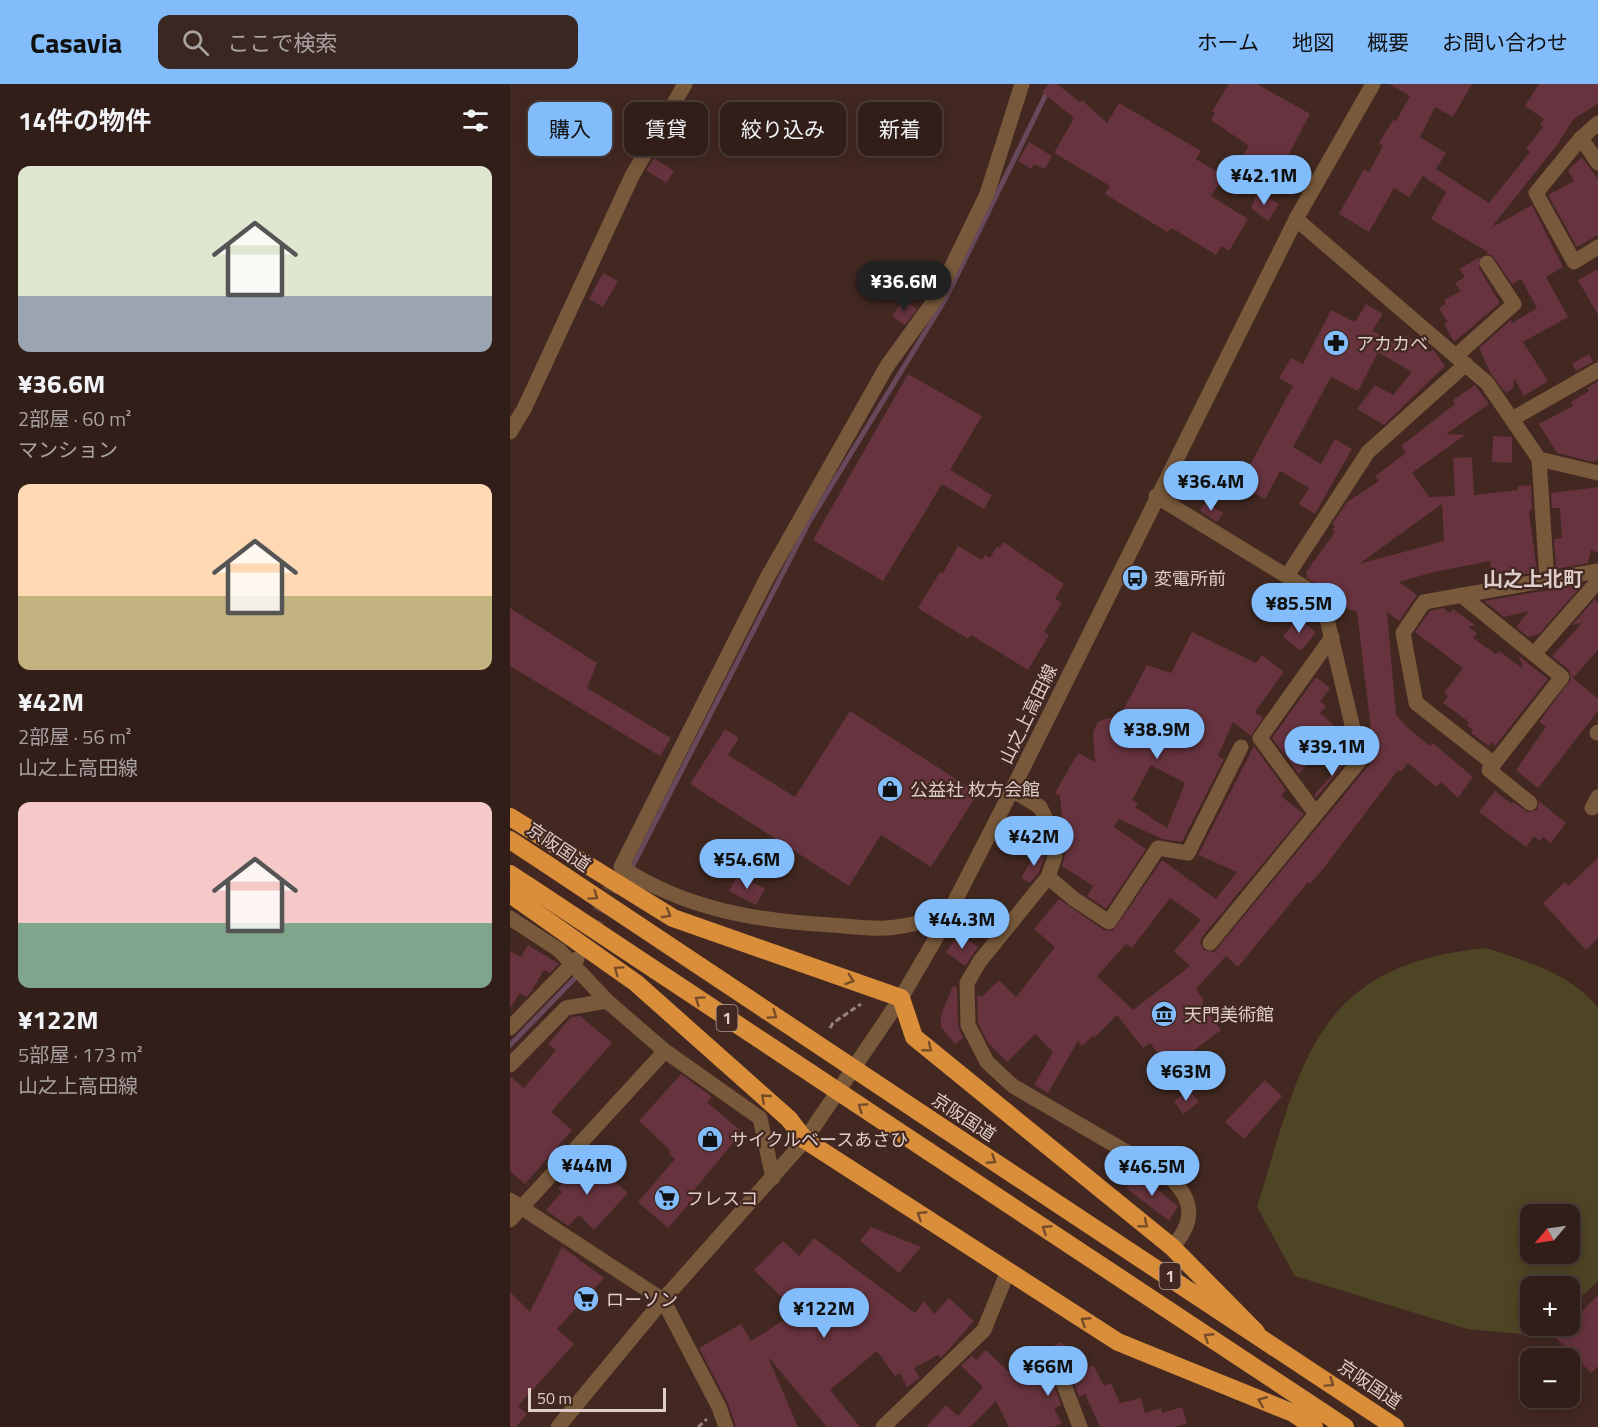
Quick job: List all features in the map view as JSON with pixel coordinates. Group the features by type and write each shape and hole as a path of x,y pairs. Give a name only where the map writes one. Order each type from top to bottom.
{"highway":[{"path":"510,817 673,918 901,998"},
{"name":"京阪国道","path":"510,840 943,1128 1256,1332 1395,1427"},
{"name":"1","path":"510,874 518,889 928,1151 1345,1427"},
{"path":"518,889 636,983 789,1119 805,1140 1118,1342 1293,1413 1314,1427"},
{"name":"1","path":"901,998 914,1037 1172,1247 1256,1332"}],"street":[{"path":"510,432 524,409 632,176 685,84"},
{"path":"945,917 887,928 788,923 739,916 676,897 649,885 621,867 767,578 887,366 937,297 987,194 1022,84"},
{"name":"山之上高田線","path":"558,1427 663,1300 805,1140 901,998 1012,790 1156,496 1296,219 1373,84"},
{"path":"1598,123 1581,138 1536,194 1574,262 1598,247"},
{"path":"1581,138 1598,163"},
{"path":"1296,219 1487,383 1539,459 1547,580"},
{"path":"1287,576 1368,452 1514,304 1487,263"},
{"path":"1512,419 1598,370"},
{"path":"1539,459 1598,473"},
{"path":"1156,496 1322,598 1354,733 1366,753 1210,943"},
{"path":"1494,764 1416,704 1403,633 1424,602 1598,571"},
{"path":"1534,654 1598,581"},
{"path":"1461,596 1562,677 1489,770 1530,803"},
{"path":"1316,814 1260,738 1332,637"},
{"path":"1048,877 1108,922 1158,848 1188,853 1241,747"},
{"path":"1012,790 1040,807 1051,829 1055,856 1048,877 980,961 967,983 968,1025 987,1062 1013,1086 1167,1176 1183,1190 1190,1212 1184,1234 1172,1247"},
{"path":"510,918 577,960 607,1001 665,1052 760,1118 773,1178"},
{"path":"510,1028 577,960"},
{"path":"510,1065 566,1008 607,1001"},
{"path":"510,1220 516,1203 665,1052"},
{"path":"516,1203 663,1300 719,1407 726,1427"},
{"path":"883,1427 984,1330 1008,1271"},
{"path":"1061,1377 1080,1427"}],"path":[{"path":"830,1028 833,1023 868,999"}],"shaded area":[{"path":"1486,948 1532,964 1562,978 1587,996 1598,1008 1598,1281 1580,1298 1580,1276 1520,1276 1520,1334 1467,1329 1295,1276 1257,1207 1287,1109 1303,1067 1323,1030 1349,1000 1383,976 1428,958"}],"building":[{"path":"1049,84 1057,84 1080,102 1083,101 1107,123 1119,103 1201,151 1196,159 1224,176 1211,196 1248,219 1229,251 1221,246 1216,255 1172,228 1167,232 1105,194 1110,186 1054,153 1074,118 1042,92"},
{"path":"1229,84 1257,84 1310,114 1274,182 1239,163 1249,146 1211,120 1215,113 1212,111"},
{"path":"1389,84 1472,84 1453,117 1435,107 1420,137 1446,153 1436,169 1489,203 1530,152 1526,149 1543,127 1540,124 1544,119 1525,106 1539,84 1598,84 1598,103 1573,120 1557,145 1491,228 1532,205 1563,267 1546,277 1568,317 1523,342 1548,381 1524,396 1514,378 1513,388 1506,393 1491,374 1479,348 1511,320 1512,323 1537,308 1521,279 1512,284 1492,255 1485,254 1488,252 1431,219 1446,192 1423,176 1409,197 1394,188 1369,232 1339,214 1364,169 1369,172 1383,146 1379,143 1393,120 1396,121 1410,96"},
{"path":"1029,142 1052,156 1045,169 1034,164 1031,169 1018,161"},
{"path":"1582,157 1598,179 1598,235 1577,247 1548,195 1574,181 1568,170"},
{"path":"654,158 674,171 666,183 646,170"},
{"path":"1258,191 1279,204 1268,221 1251,208"},
{"path":"1480,257 1479,268 1500,303 1454,342 1444,324 1447,322 1439,308 1446,304 1444,300 1461,291 1455,283 1465,277 1459,269"},
{"path":"1598,269 1598,315 1578,280"},
{"path":"603,273 618,281 603,307 589,299"},
{"path":"903,300 917,309 905,325 892,316"},
{"path":"1366,304 1383,314 1372,331 1399,345 1406,335 1430,352 1433,349 1445,366 1384,425 1357,409 1375,385 1393,395 1412,372 1378,352 1358,391 1331,377 1293,447 1321,464 1335,439 1352,449 1315,514 1299,504 1309,488 1280,471 1265,499 1239,485 1293,386 1279,378 1291,358 1303,364 1331,310 1355,322"},
{"path":"1589,354 1593,362 1576,371 1572,364"},
{"path":"908,374 982,416 950,470 992,495 984,509 942,484 883,581 813,540"},
{"path":"1598,381 1598,459 1593,462 1557,453 1539,424 1573,406 1571,402 1589,391 1587,388"},
{"path":"1475,385 1489,404 1446,434 1465,435 1412,473 1429,497 1455,496 1453,458 1472,457 1474,495 1518,490 1518,486 1531,485 1532,508 1529,512 1537,572 1493,580 1490,561 1434,572 1399,582 1417,595 1399,621 1387,612 1396,715 1430,746 1433,743 1473,777 1458,798 1441,782 1436,787 1408,763 1401,772 1398,770 1323,869 1310,884 1308,882 1238,967 1226,956 1196,989 1204,1000 1202,1003 1221,1030 1169,1069 1150,1043 1143,1048 1117,1015 1094,1038 1093,1036 1082,1046 1078,1041 1048,1093 1034,1085 1053,1052 1035,1034 1007,1062 988,1043 978,1023 977,995 982,997 999,980 1016,997 1055,947 1034,929 1059,899 1104,930 1113,931 1162,860 1216,899 1237,872 1198,855 1254,746 1286,790 1281,796 1304,814 1202,937 1200,942 1203,950 1214,952 1374,759 1375,749 1367,735 1371,730 1357,612 1340,606 1342,600 1307,578 1306,572 1335,532 1332,530 1335,526 1332,524 1347,502 1379,481 1375,476 1406,453 1401,446 1455,404 1453,400","holes":["1442,504 1444,541 1359,564","1170,898 1201,920 1174,951 1190,966 1133,1010 1097,976 1126,944 1132,948"]},
{"path":"1493,436 1512,437 1512,463 1492,462"},
{"path":"1598,487 1598,553 1591,550 1588,563 1556,569 1554,539 1562,538 1560,508 1552,508 1551,493"},
{"path":"1205,502 1223,513 1217,522 1200,511"},
{"path":"1004,542 1064,584 1055,599 1062,603 1044,632 1049,635 1028,670 971,635 968,639 918,608 940,572 943,573 958,546 982,560 985,555 990,558 997,546 1000,548"},
{"path":"1583,584 1539,634 1528,637 1516,627 1529,611 1504,617 1484,601"},
{"path":"1595,599 1598,604 1598,650 1573,678 1598,699 1598,711 1538,788 1516,770 1546,727 1539,722 1571,679 1569,670 1552,656 1582,623 1572,625"},
{"path":"510,608 597,663 587,688 671,738 660,756 510,666"},
{"path":"1443,608 1450,613 1453,609 1475,625 1468,627 1477,633 1473,638 1496,654 1499,651 1523,669 1519,656 1548,679 1495,746 1491,742 1489,746 1471,733 1473,730 1467,725 1469,722 1443,703 1448,696 1444,693 1463,668 1415,632 1430,611"},
{"path":"1297,618 1316,632 1301,651 1283,637"},
{"path":"1192,632 1256,663 1262,655 1284,672 1255,712 1263,718 1251,736 1233,722 1218,756 1224,759 1182,842 1162,839 1119,819 1114,827 1146,849 1106,909 1087,896 1093,886 1062,866 1065,855 1060,796 1055,793 1078,753 1095,762 1093,732 1098,722 1108,718 1119,718 1147,665 1171,673","holes":["1151,765 1185,783 1167,828 1135,807 1138,803 1132,800"]},
{"path":"1316,677 1330,688 1320,702 1326,706 1320,713 1337,728 1299,774 1272,738"},
{"path":"850,711 978,793 931,867 881,835 849,886 690,784 725,729 739,738 728,755 795,797"},
{"path":"1354,752 1316,798 1314,795"},
{"path":"1495,791 1512,804 1513,802 1528,812 1537,810 1539,801 1566,823 1551,843 1543,837 1540,841 1534,836 1526,847 1479,812"},
{"path":"1037,850 1045,855 1039,872 1030,883 1021,878"},
{"path":"1598,858 1598,938 1586,950 1543,903 1565,882 1568,886"},
{"path":"738,875 765,889 756,905 729,891"},
{"path":"959,934 978,947 965,966 946,952"},
{"path":"528,945 559,964 550,973 544,970 527,997 520,993 510,1008 510,951 521,957"},
{"path":"953,986 957,987 958,1026 963,1038 955,1044 941,1027 941,1015"},
{"path":"580,1016 612,1043 551,1112 572,1130 525,1184 510,1171 510,1076 524,1088 556,1050 548,1044 571,1017"},
{"path":"681,1074 712,1097 707,1102 742,1132 690,1195 694,1198 668,1228 638,1202 675,1159 669,1154 671,1151 639,1121"},
{"path":"1265,1080 1282,1096 1244,1139 1225,1122"},
{"path":"1189,1090 1199,1102 1183,1114 1174,1101"},
{"path":"586,1156 628,1193 594,1230 579,1215 568,1226 546,1210 562,1192 558,1188"},
{"path":"1137,1174 1178,1206 1169,1221 1126,1188"},
{"path":"871,1227 921,1247 899,1273 860,1241"},
{"path":"814,1238 915,1313 924,1301 934,1314 949,1298 974,1321 941,1358 938,1355 914,1368 920,1378 907,1387 900,1373 895,1376 877,1351 830,1390 860,1427 827,1427 768,1357 798,1427 736,1427 728,1403 699,1348 741,1324 751,1341 797,1312 754,1270 783,1241 799,1256"},
{"path":"562,1247 604,1278 557,1329 574,1344 518,1406 527,1414 516,1427 510,1427 510,1292 530,1312"},
{"path":"1598,1295 1598,1366 1591,1373 1580,1362 1580,1348 1566,1348 1556,1338 1558,1336 1580,1336 1580,1313"},
{"path":"1061,1342 1074,1358 1077,1356 1084,1370 1093,1365 1104,1386 1111,1383 1120,1403 1141,1398 1145,1413 1161,1408 1162,1413 1182,1407 1187,1423 1175,1427 1100,1427 1085,1394 1079,1397 1070,1373 1062,1367 1054,1370 1051,1376 1061,1405 1054,1409 1062,1423 1054,1427 1009,1427 996,1401 970,1427 926,1427 946,1405 958,1416 983,1387 961,1366 972,1355 976,1360 986,1350 1014,1377 1053,1356 1049,1348"}],"waterway":[{"path":"631,869 809,522 946,298 1051,84"},
{"path":"510,1045 576,977"}],"tunnel":[{"path":"581,954 618,872"}],"place":[{"name":"アカカベ","path":"1336,343"},
{"name":"変電所前","path":"1135,578"},
{"name":"公益社 枚方会館","path":"890,789"},
{"name":"天門美術館","path":"1164,1014"},
{"name":"サイクルベースあさひ","path":"710,1139"},
{"name":"フレスコ","path":"667,1198"},
{"name":"ローソン","path":"586,1299"}],"district":[{"name":"山之上北町","path":"1533,578"}]}
